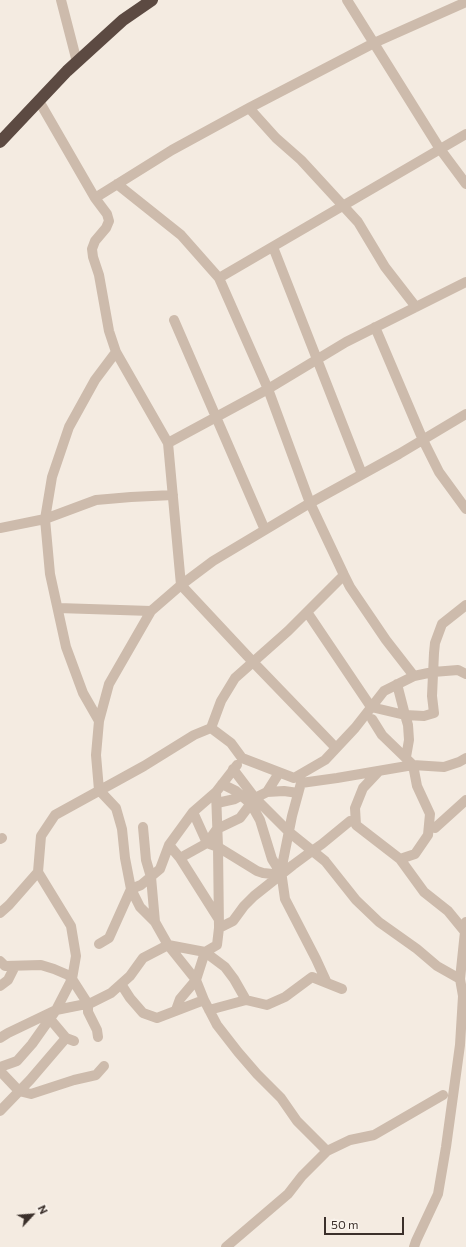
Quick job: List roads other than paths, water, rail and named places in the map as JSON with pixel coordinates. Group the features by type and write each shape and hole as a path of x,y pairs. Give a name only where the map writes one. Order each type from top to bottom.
{"highway":[{"path":"0,142 66,71 123,20 152,0"}],"street":[{"path":"61,0 77,62"},
{"path":"347,0 440,149 466,184"},
{"path":"95,198 172,150 249,108 374,43 466,2"},
{"path":"39,101 95,198 107,214 109,221 106,228 94,241 92,249 93,257 99,275 109,331 116,352 168,443 181,585 336,748"},
{"path":"249,108 276,138 301,160 358,222 384,268 416,307"},
{"path":"219,278 466,134"},
{"path":"117,184 181,235 219,278 268,389 310,503 344,575 350,587 386,640 414,676"},
{"path":"273,247 362,474"},
{"path":"168,443 268,389 346,342 466,282"},
{"path":"174,320 265,530"},
{"path":"375,327 423,440 439,472 466,509"},
{"path":"99,721 83,693 66,647 50,574 45,519 52,477 69,427 95,380 116,352"},
{"path":"328,1151 301,1126 281,1098 238,1052 217,1024 204,1000 196,980 168,945 155,922 140,907 131,890 125,858 122,829 116,808 99,790 96,755 99,721 109,684 151,611 181,585 213,561 310,503 423,440 466,414"},
{"path":"0,528 45,519 96,500 131,496 173,495"},
{"path":"0,1067 17,1061 32,1044 56,1010 72,979 76,956 71,926 38,872 41,836 54,815 144,766 194,735 211,728 221,701 234,678 288,631 344,575"},
{"path":"307,612 371,707 405,715 424,716 434,713 432,696 435,643 442,624 466,605"},
{"path":"58,608 151,611"},
{"path":"211,728 231,743 242,758 294,778 325,760 355,728 384,691 414,676 433,672 458,670 466,674"},
{"path":"397,684 408,725 410,761 417,786 430,814 428,835 415,854 400,859"},
{"path":"372,718 382,735 410,761"},
{"path":"99,944 110,938 131,890 151,877 160,869 169,845 193,812 219,788 242,758"},
{"path":"327,983 286,899 281,871 292,816 301,783 379,771 410,761 444,767 466,758"},
{"path":"233,769 253,801 272,859 282,875"},
{"path":"379,771 363,788 356,808 356,825 400,859 424,892 448,911 466,929 460,979 463,996 460,1045 454,1096 438,1194 414,1247"},
{"path":"180,858 207,843 217,829 240,818 253,801 267,792 279,772"},
{"path":"219,788 236,791 242,796 253,801 325,861 356,900 379,922 417,949 437,966 460,979"},
{"path":"176,1010 180,999 196,980 205,952 217,945 217,803 219,788"},
{"path":"267,792 298,792"},
{"path":"217,803 242,796"},
{"path":"435,828 466,800"},
{"path":"193,812 207,843 218,847 258,871 282,875"},
{"path":"218,923 233,921 244,906 254,896 322,844 350,820"},
{"path":"143,827 146,860 151,877 155,922"},
{"path":"169,845 180,858 218,923"},
{"path":"0,913 38,872"},
{"path":"0,1038 56,1010 88,1004 112,993 130,976 142,958 168,945 205,952 225,968 234,979 246,1000"},
{"path":"0,961 5,966 41,965 68,975 88,1004 88,1012 97,1030 98,1037"},
{"path":"0,986 8,980 15,966"},
{"path":"209,1010 246,1000 267,1005 285,996 312,977 342,989"},
{"path":"121,984 130,998 143,1013 157,1018 204,1000"},
{"path":"0,1111 70,1039 50,1019"},
{"path":"0,1071 19,1092 31,1094 74,1080 96,1075 104,1066"},
{"path":"226,1247 288,1194 302,1176 328,1151 350,1140 374,1135 443,1095"}]}
